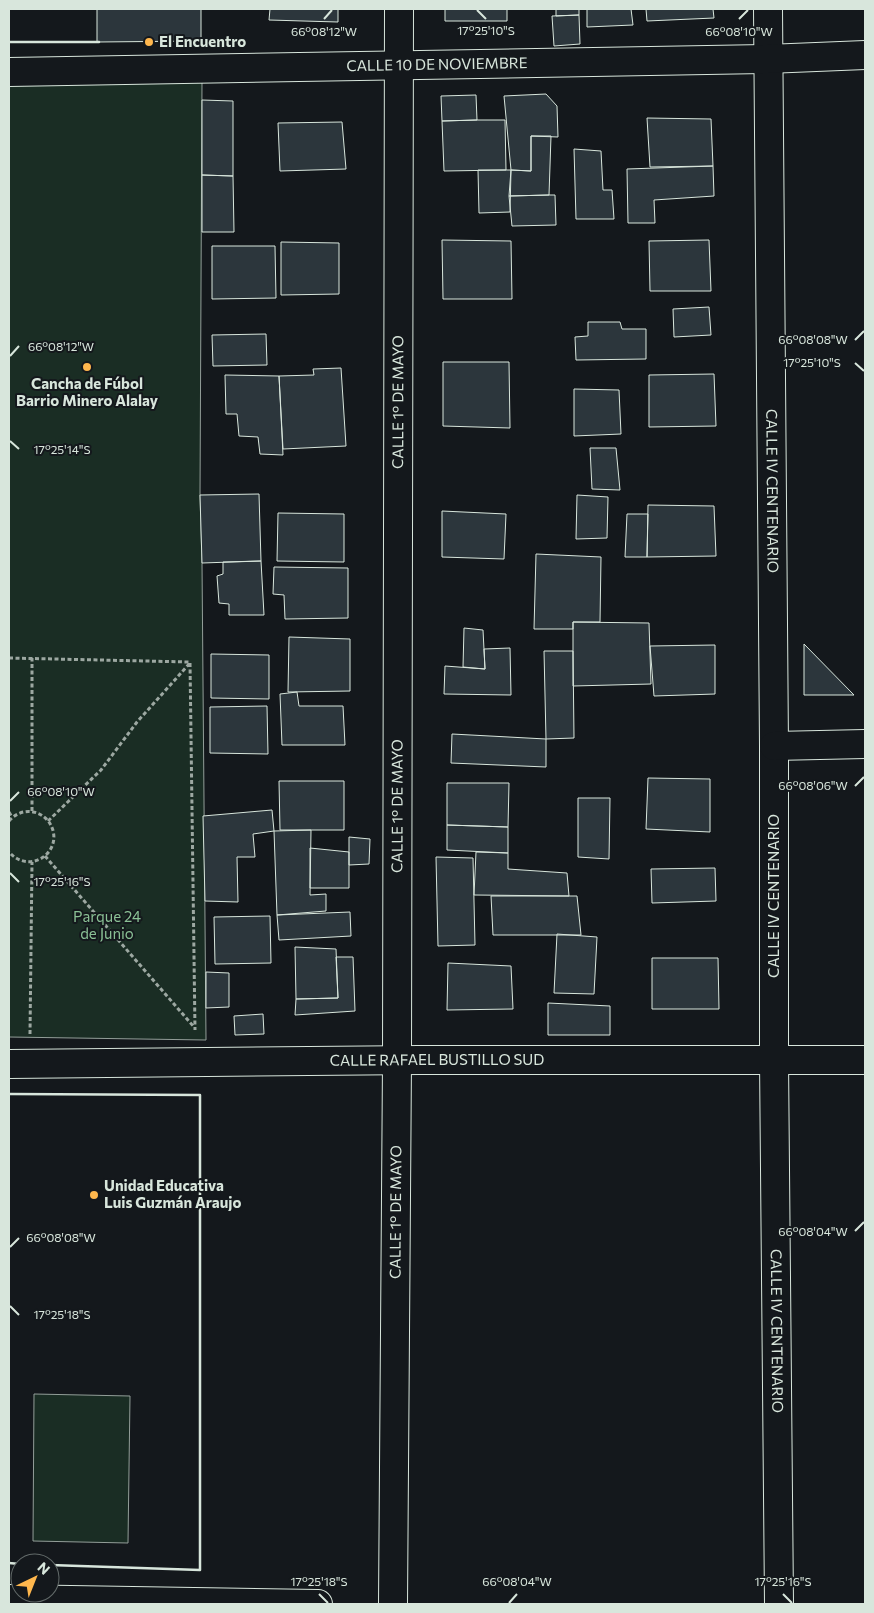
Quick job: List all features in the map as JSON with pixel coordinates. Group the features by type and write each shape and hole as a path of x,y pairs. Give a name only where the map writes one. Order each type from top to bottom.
{"street":[{"name":"CALLE 1° DE MAYO","path":"393,1604 397,1061 399,9"},
{"name":"CALLE IV CENTENARIO","path":"768,9 779,1604"},
{"name":"CALLE 10 DE NOVIEMBRE","path":"9,72 767,59 865,55"},
{"path":"774,746 865,744"},
{"name":"CALLE RAFAEL BUSTILLO SUD","path":"19,1064 865,1060"},
{"path":"9,1599 318,1604"}],"path":[{"path":"9,658 190,662"},
{"path":"32,658 32,811"},
{"path":"48,821 101,770 137,722 190,662"},
{"path":"190,662 195,1062"},
{"path":"9,821 12,817 24,811 32,811 44,816 54,835 50,850 45,856 32,862 17,860 10,855"},
{"path":"9,812 12,817"},
{"path":"45,856 195,1028"},
{"path":"19,1064 32,862"}],"green space":[{"name":"Parque 24 de Junio","path":"202,81 200,495 206,1040 9,1037 9,84"},
{"path":"34,1394 130,1396 128,1543 33,1541"}],"building":[{"path":"97,9 201,9 201,41 97,42"},
{"path":"270,9 338,9 338,22 269,20"},
{"path":"445,9 507,9 507,21 445,21"},
{"path":"556,9 579,9 579,15 556,16"},
{"path":"587,9 631,9 633,25 587,27"},
{"path":"646,9 713,9 714,18 647,21"},
{"path":"579,15 580,44 554,46 552,16"},
{"path":"546,94 557,106 558,137 531,136 531,171 511,170 504,96"},
{"path":"476,95 477,120 442,121 441,96"},
{"path":"202,100 233,101 233,176 202,175"},
{"path":"647,118 711,119 713,166 650,167"},
{"path":"505,120 506,170 444,171 442,121"},
{"path":"342,122 346,169 280,171 278,123"},
{"path":"531,136 551,136 549,195 509,196 511,170 531,171"},
{"path":"574,149 601,151 603,190 612,190 614,219 576,219"},
{"path":"713,166 714,196 654,200 655,223 628,223 627,169"},
{"path":"478,170 511,170 510,212 479,213"},
{"path":"202,175 233,176 234,232 202,232"},
{"path":"555,195 556,225 512,226 509,196"},
{"path":"442,240 511,241 512,299 443,299"},
{"path":"709,240 711,291 650,291 649,241"},
{"path":"281,242 339,243 339,294 281,295"},
{"path":"212,246 275,246 276,298 212,299"},
{"path":"709,307 711,335 674,337 673,309"},
{"path":"588,322 620,322 622,329 646,329 646,359 576,360 575,337 588,336"},
{"path":"266,334 267,365 213,366 212,335"},
{"path":"443,362 509,362 510,428 443,426"},
{"path":"341,368 346,446 283,449 279,376 314,375 313,369"},
{"path":"714,374 716,426 649,427 649,375"},
{"path":"225,375 279,376 283,455 260,454 258,437 239,436 237,414 226,414"},
{"path":"574,389 619,390 621,434 574,436"},
{"path":"590,448 616,448 620,490 592,489"},
{"path":"259,494 261,561 202,563 200,495"},
{"path":"577,495 608,497 607,538 576,539"},
{"path":"648,505 714,506 716,556 647,557"},
{"path":"442,511 506,514 504,559 442,557"},
{"path":"278,513 344,514 344,562 277,561"},
{"path":"627,514 648,514 647,557 625,557"},
{"path":"536,554 601,557 600,622 573,622 573,629 534,629"},
{"path":"261,561 264,615 229,615 229,604 219,603 217,576 223,574 223,562"},
{"path":"274,567 348,568 348,618 285,619 284,595 273,594"},
{"path":"573,622 649,623 651,684 573,686"},
{"path":"464,628 483,630 485,669 463,667"},
{"path":"289,637 350,639 350,691 288,692"},
{"path":"804,644 854,695 804,695"},
{"path":"715,645 715,694 654,696 650,646"},
{"path":"510,648 511,695 444,694 445,666 485,669 484,649"},
{"path":"544,651 573,651 574,738 546,739"},
{"path":"211,654 269,655 269,699 211,698"},
{"path":"297,692 299,706 343,706 345,745 282,745 280,694"},
{"path":"267,706 268,754 210,753 210,707"},
{"path":"452,734 546,739 546,767 451,763"},
{"path":"648,778 710,779 710,832 646,829"},
{"path":"279,781 344,781 344,830 280,830"},
{"path":"447,783 509,783 508,827 447,825"},
{"path":"578,798 610,798 609,859 578,857"},
{"path":"272,810 274,831 253,834 255,857 237,857 238,902 205,901 203,816"},
{"path":"447,825 508,827 508,853 447,850"},
{"path":"311,830 310,895 326,894 326,911 277,915 274,831"},
{"path":"349,837 370,839 369,864 349,865"},
{"path":"310,848 349,852 349,888 310,888"},
{"path":"476,852 508,853 508,869 567,873 569,896 474,895"},
{"path":"436,857 473,858 475,945 438,946"},
{"path":"715,868 716,901 652,903 651,869"},
{"path":"491,896 577,896 581,935 493,935"},
{"path":"350,912 351,936 279,940 277,915"},
{"path":"270,916 271,963 215,964 214,917"},
{"path":"557,934 597,937 594,994 554,993"},
{"path":"295,947 336,949 338,998 296,999"},
{"path":"336,957 353,957 355,1011 295,1015 296,999 338,998"},
{"path":"652,958 718,958 719,1009 652,1009"},
{"path":"448,963 511,966 513,1009 447,1010"},
{"path":"206,972 229,973 229,1007 206,1008"},
{"path":"548,1003 610,1006 610,1035 548,1035"},
{"path":"263,1014 264,1034 235,1035 234,1016"}],"wall":[{"path":"9,42 99,42"},
{"path":"9,1094 200,1095 200,1570 60,1565"}],"place":[{"name":"El Encuentro","path":"149,42"},
{"name":"Cancha de Fúbol Barrio Minero Alalay","path":"87,367"},
{"name":"Unidad Educativa Luis Guzmán Araujo","path":"94,1195"}]}
